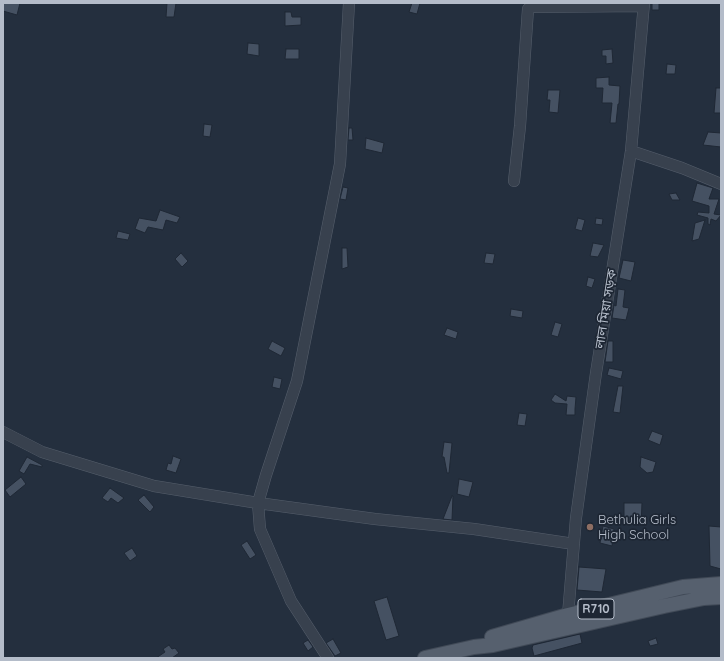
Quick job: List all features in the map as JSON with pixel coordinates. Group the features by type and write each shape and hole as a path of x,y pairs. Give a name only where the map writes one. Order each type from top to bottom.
{"main road":[{"name":"R710","path":"474,646 494,636 568,615 683,587 721,584"},
{"name":"R710","path":"425,658 474,646 493,645 664,606 704,598 721,597"}],"street":[{"path":"328,658 291,601 260,530 258,503 297,381 340,164 349,3"},
{"path":"514,181 520,126 528,9 531,7 644,4"},
{"name":"লাল মিয়া সড়ক","path":"568,615 577,510 596,373 631,151 644,4"},
{"path":"631,151 682,168 721,184"},
{"path":"3,432 42,452 154,486 374,520 474,529 574,544"}],"building":[{"path":"3,3 20,3 17,15 3,11"},
{"path":"167,3 176,3 174,17 166,17"},
{"path":"412,3 420,3 417,14 409,12"},
{"path":"652,3 659,3 659,10 652,10"},
{"path":"285,12 291,12 292,17 301,17 301,25 285,26"},
{"path":"248,43 259,44 259,56 247,54"},
{"path":"286,49 299,49 299,59 285,59"},
{"path":"612,49 613,63 606,64 606,56 602,56 602,50"},
{"path":"667,64 676,65 675,74 666,74"},
{"path":"609,77 609,85 620,86 616,123 610,123 612,103 602,103 603,88 596,88 596,78"},
{"path":"716,88 721,88 721,113 714,113"},
{"path":"548,90 560,90 558,113 549,112 550,100 547,100"},
{"path":"204,124 212,125 210,137 203,136"},
{"path":"349,128 352,128 353,140 348,140"},
{"path":"708,132 721,133 721,147 703,145"},
{"path":"366,138 384,143 382,153 365,149"},
{"path":"697,183 713,188 709,199 719,199 714,214 721,215 716,221 711,219 710,225 708,224 708,218 697,215 698,212 709,213 709,206 692,201"},
{"path":"343,187 348,188 346,200 340,199"},
{"path":"676,193 680,200 672,200 669,194"},
{"path":"160,210 180,217 177,223 166,220 163,230 148,227 145,233 135,229 139,218 156,221"},
{"path":"578,218 585,220 582,231 575,229"},
{"path":"596,218 603,219 602,225 595,224"},
{"path":"705,220 699,239 692,241 695,223"},
{"path":"118,231 130,234 128,240 116,238"},
{"path":"593,243 604,245 598,257 590,256"},
{"path":"342,248 347,248 348,267 342,269"},
{"path":"181,253 188,261 182,267 175,259"},
{"path":"486,253 495,254 493,264 484,263"},
{"path":"623,260 635,262 631,281 619,278"},
{"path":"588,277 595,279 592,288 586,286"},
{"path":"618,289 625,290 623,307 629,308 626,320 612,318 614,305 616,306"},
{"path":"511,309 523,311 522,318 510,316"},
{"path":"555,322 562,324 558,337 551,335"},
{"path":"447,328 458,332 456,339 444,335"},
{"path":"272,341 285,348 281,356 268,349"},
{"path":"608,341 613,341 613,362 605,362"},
{"path":"609,368 623,371 621,379 607,375"},
{"path":"274,377 282,379 280,389 272,387"},
{"path":"618,386 623,386 620,413 613,412"},
{"path":"555,394 566,401 567,396 576,397 575,415 566,415 567,404 555,403 551,400"},
{"path":"519,413 527,414 525,426 517,425"},
{"path":"652,431 663,435 660,445 648,440"},
{"path":"444,442 452,443 449,473 447,473 444,457 442,457"},
{"path":"173,456 181,459 176,473 166,470 168,463 171,464"},
{"path":"27,457 42,465 42,467 30,464 24,474 19,471"},
{"path":"641,457 656,462 653,472 647,473 640,467"},
{"path":"21,477 26,484 10,497 5,490"},
{"path":"459,479 473,482 469,497 457,494"},
{"path":"110,488 124,498 118,503 111,498 108,502 102,498"},
{"path":"144,495 154,507 150,512 138,500"},
{"path":"452,496 452,520 443,519"},
{"path":"624,503 642,503 641,525 624,524"},
{"path":"603,526 614,529 612,546 600,543"},
{"path":"709,526 721,527 721,569 710,566"},
{"path":"247,541 256,555 250,559 241,545"},
{"path":"132,548 137,556 130,561 124,553"},
{"path":"579,567 606,569 602,592 577,590"},
{"path":"387,597 399,636 386,640 374,601"},
{"path":"580,634 582,643 534,656 532,648 533,645"},
{"path":"656,638 658,644 650,646 648,641"},
{"path":"333,639 341,653 335,656 326,643"},
{"path":"308,640 313,647 308,651 303,643"},
{"path":"169,645 172,649 175,648 179,653 172,658 156,658 165,652 163,649"}],"place":[{"name":"Bethulia Girls High School","path":"590,527"}]}
